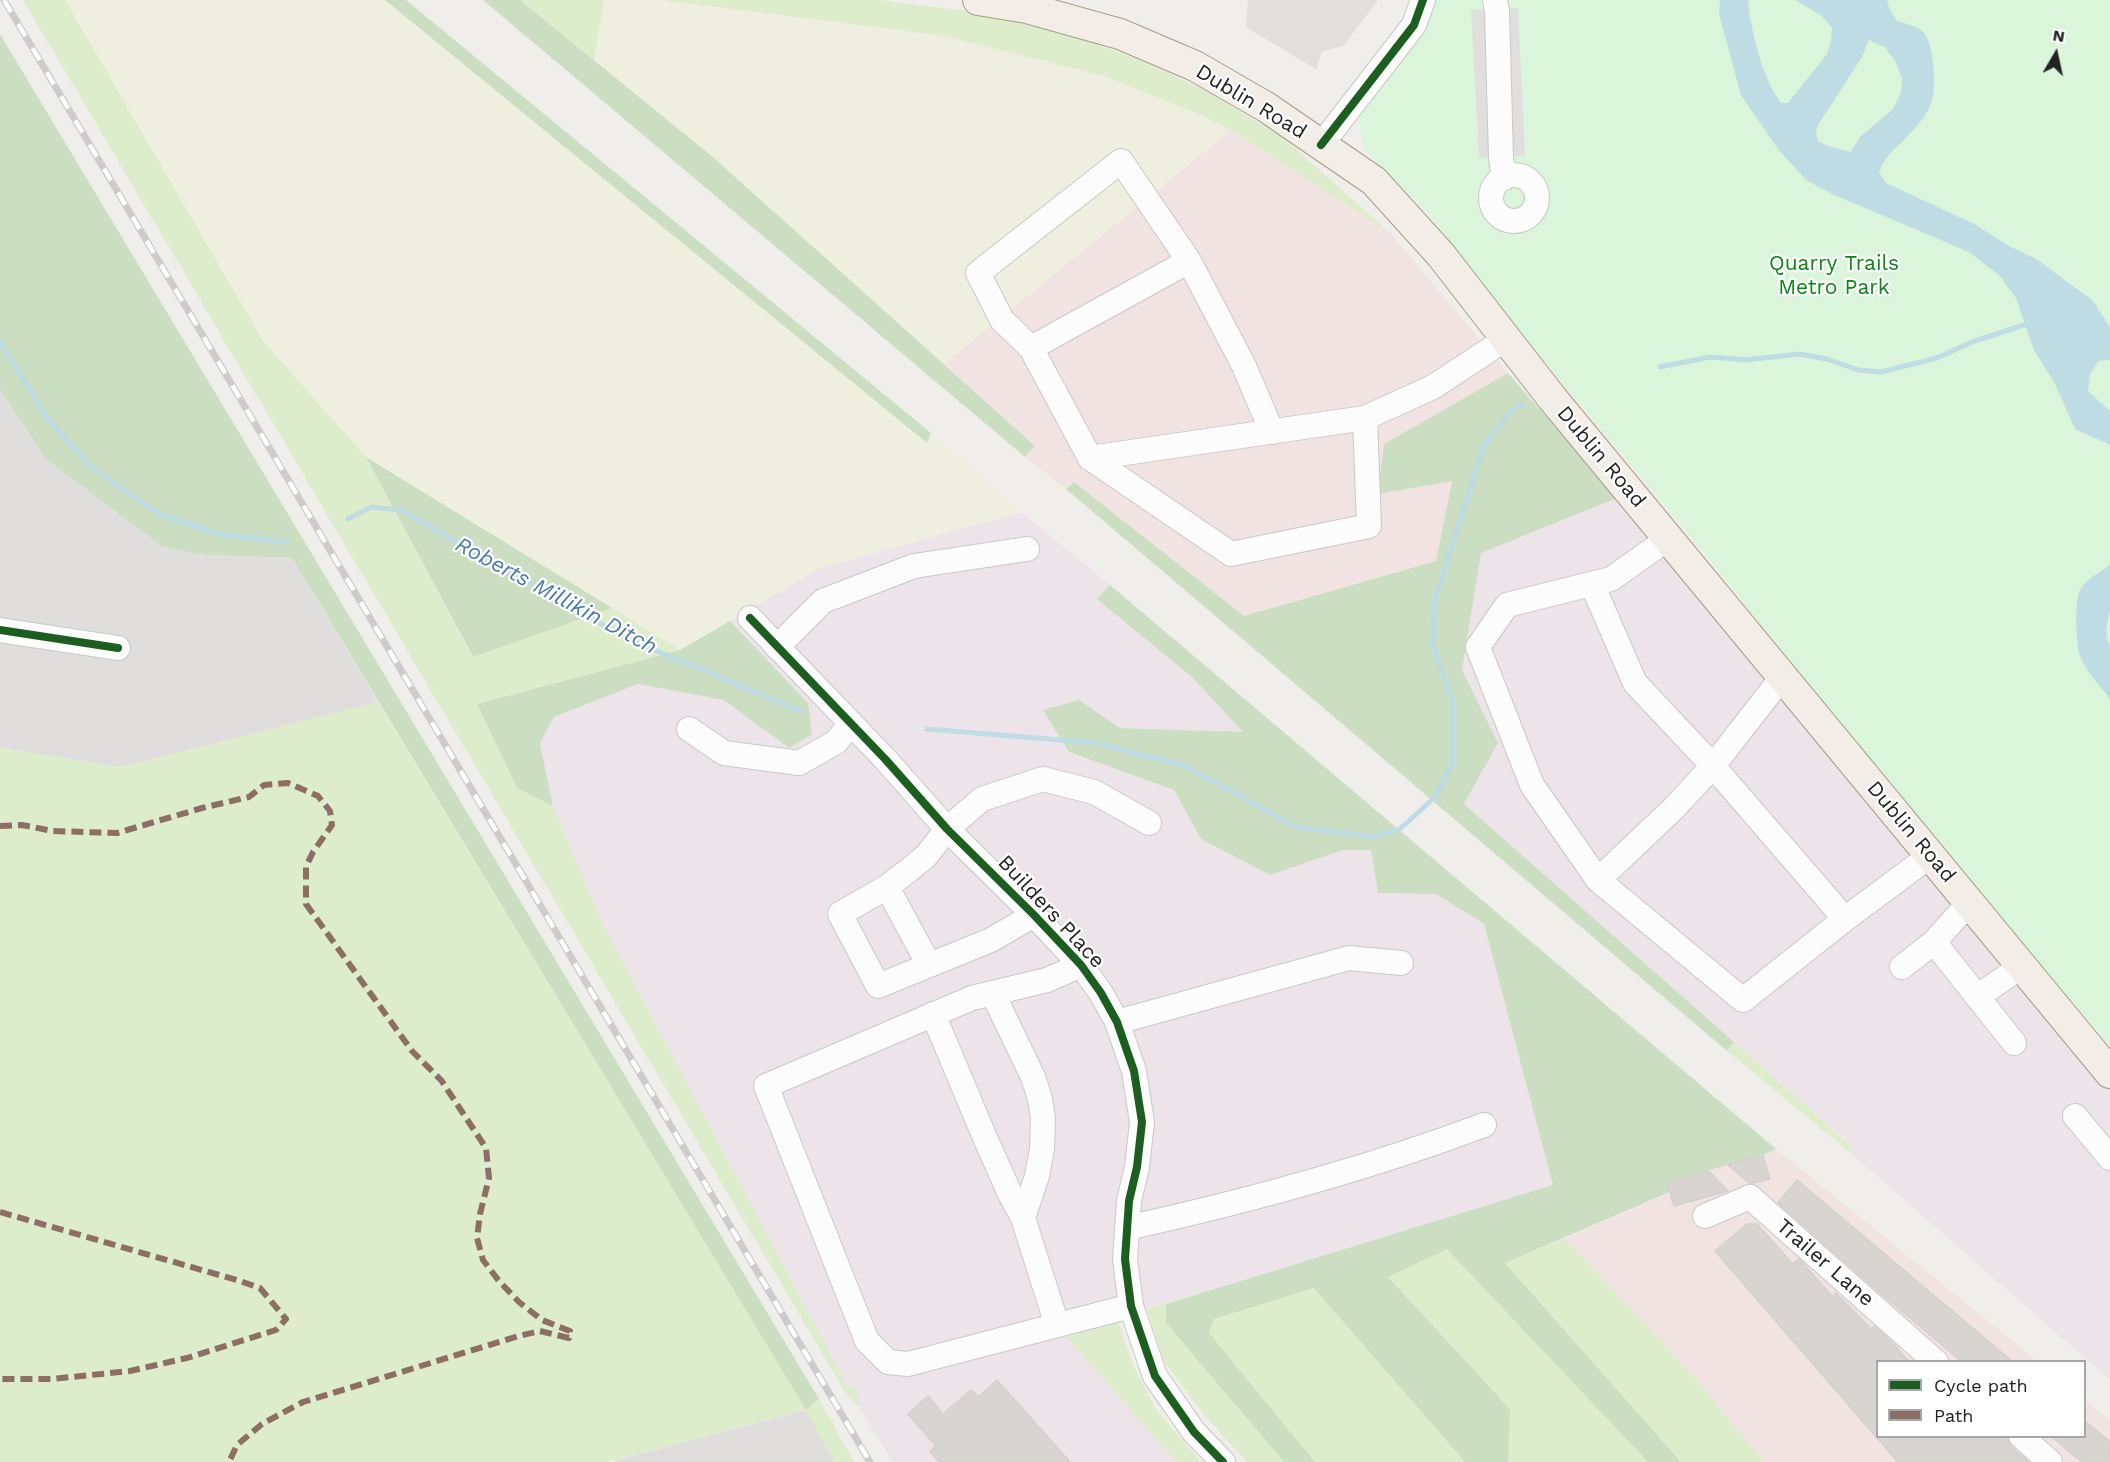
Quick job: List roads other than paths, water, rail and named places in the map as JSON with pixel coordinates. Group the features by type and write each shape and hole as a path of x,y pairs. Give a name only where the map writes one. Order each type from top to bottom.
{"main road":[{"name":"Dublin Road","path":"978,0 1027,8 1131,39 1195,66 1266,106 1374,181 1441,255 1552,398 2110,1072"}],"street":[{"path":"1321,145 1414,25 1423,0"},
{"path":"1495,0 1501,158 1504,178"},
{"path":"1272,432 1244,366 1189,261 1121,162 978,273 1002,320 1031,348 1090,458 1232,554 1369,526 1365,418"},
{"path":"1031,348 1189,261"},
{"path":"1090,458 1365,418 1433,387 1506,339"},
{"path":"1669,538 1611,579 1508,604 1478,647 1532,785 1598,880 1743,1000 1845,919 1931,855"},
{"path":"777,647 823,601 914,566 1027,549"},
{"path":"1593,584 1635,683 1713,766 1845,919"},
{"name":"Builders Place","path":"750,618 947,829 1081,965 1101,993 1117,1022 1134,1071 1142,1122 1139,1156 1130,1201 1125,1258 1131,1306 1155,1376 1194,1432 1223,1462"},
{"path":"0,630 118,648"},
{"path":"1598,880 1673,809 1713,766 1783,676"},
{"path":"689,729 724,753 799,763 837,742 851,724"},
{"path":"1034,915 992,940 878,986 840,914 887,887 926,856 947,829 982,799 1043,779 1094,792 1149,823"},
{"path":"887,887 929,965"},
{"path":"1902,967 1934,942 1969,903"},
{"path":"1934,942 2014,1042"},
{"path":"1117,1022 1349,958 1401,963"},
{"path":"1081,965 1047,980 972,998 766,1086 862,1330 867,1341 888,1362 908,1364 1131,1306"},
{"path":"1977,996 2022,966"},
{"path":"993,993 1033,1077 1043,1118 1042,1149 1037,1176 1023,1218"},
{"path":"933,1014 986,1140 1023,1218 1057,1325"},
{"path":"2074,1116 2106,1146"},
{"path":"1127,1228 1222,1207 1320,1181 1484,1125"},
{"name":"Trailer Lane","path":"1705,1216 1750,1197 1934,1360"},
{"path":"2022,1438 2050,1462"}],"water":[{"path":"1720,0 1748,0 1758,54 1774,93 1781,103 1788,103 1827,54 1831,41 1832,28 1822,16 1795,0 1887,0 1897,21 1918,28 1926,35 1934,71 1933,95 1930,105 1919,123 1888,156 1879,172 1886,183 1974,224 2009,246 2036,259 2092,300 2110,327 2110,360 2099,361 2090,374 2088,391 2110,411 2110,445 2075,429 2055,384 2034,350 2016,298 2000,276 1969,252 1832,194 1806,180 1778,149 1741,95 1719,14","holes":["1869,39 1885,47 1895,61 1902,78 1901,93 1893,109 1860,137 1851,152 1818,141 1816,133 1818,125 1862,57"]},
{"path":"2110,565 2110,606 2106,630 2110,645 2110,699 2081,659 2076,620 2077,601 2081,588"}],"waterway":[{"name":"Roberts Millikin Ditch","path":"1660,367 1710,357 1746,360 1799,354 1827,359 1858,370 1881,372 1937,358 1972,342 2030,323"},
{"name":"Roberts Millikin Ditch","path":"0,341 46,416 92,468 161,515 219,534 288,542"},
{"name":"Roberts Millikin Ditch","path":"927,729 1097,743 1185,766 1296,827 1374,837 1400,829 1435,797 1453,762 1453,702 1433,646 1434,603 1484,445 1512,410 1523,404"},
{"name":"Roberts Millikin Ditch","path":"348,519 371,507 400,510 628,639 800,711"}],"railway":[{"path":"4,0 870,1462"}],"park label":[{"name":"Quarry Trails Metro Park","path":"1834,276"}]}
